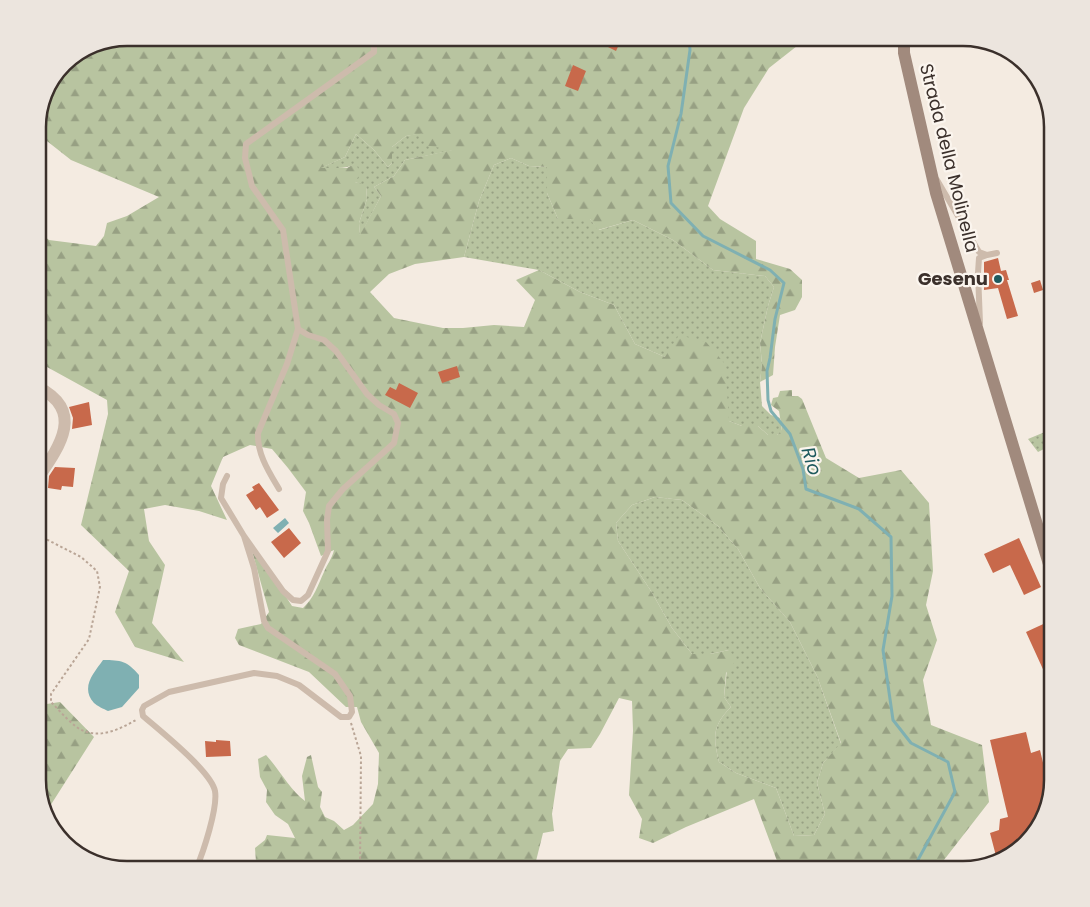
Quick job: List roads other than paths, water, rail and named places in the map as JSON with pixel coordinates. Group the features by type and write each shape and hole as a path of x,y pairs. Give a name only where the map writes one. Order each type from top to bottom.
{"main road":[{"name":"Strada della Molinella","path":"904,46 904,54 936,194 1044,548"}],"street":[{"path":"46,392 62,407 66,426 56,452 46,466"}],"lane":[{"path":"279,489 266,468 258,442 258,433 287,364 298,329 283,230 252,186 245,158 246,144 374,52 374,46"},
{"path":"931,170 979,252 987,255"},
{"path":"980,339 979,258 997,253"},
{"path":"227,476 223,484 221,498 244,536 283,590 293,600 301,601 308,595 328,552 327,520 329,506 343,489 394,443 398,423 394,414 367,394 336,351 324,340 308,335 298,329"},
{"path":"199,861 215,806 215,790 208,776 171,740 142,716 144,706 169,692 254,673 278,676 299,685 341,717 349,717 352,712 350,696 335,674 268,628 264,621 254,568 244,536"},
{"path":"196,765 200,758"}],"water":[{"path":"285,518 289,523 278,533 273,528"},
{"path":"103,660 123,662 139,675 139,688 122,707 108,711 94,703 88,691 90,680"}],"waterway":[{"name":"Rio","path":"690,46 681,114 668,166 671,203 703,236 770,270 784,283 775,319 767,371 768,400 771,411 790,434 803,469 806,489 859,509 891,537 892,596 883,650 893,720 911,743 948,762 955,792 917,861"}],"place":[{"name":"Gesenu","path":"998,279"}]}
